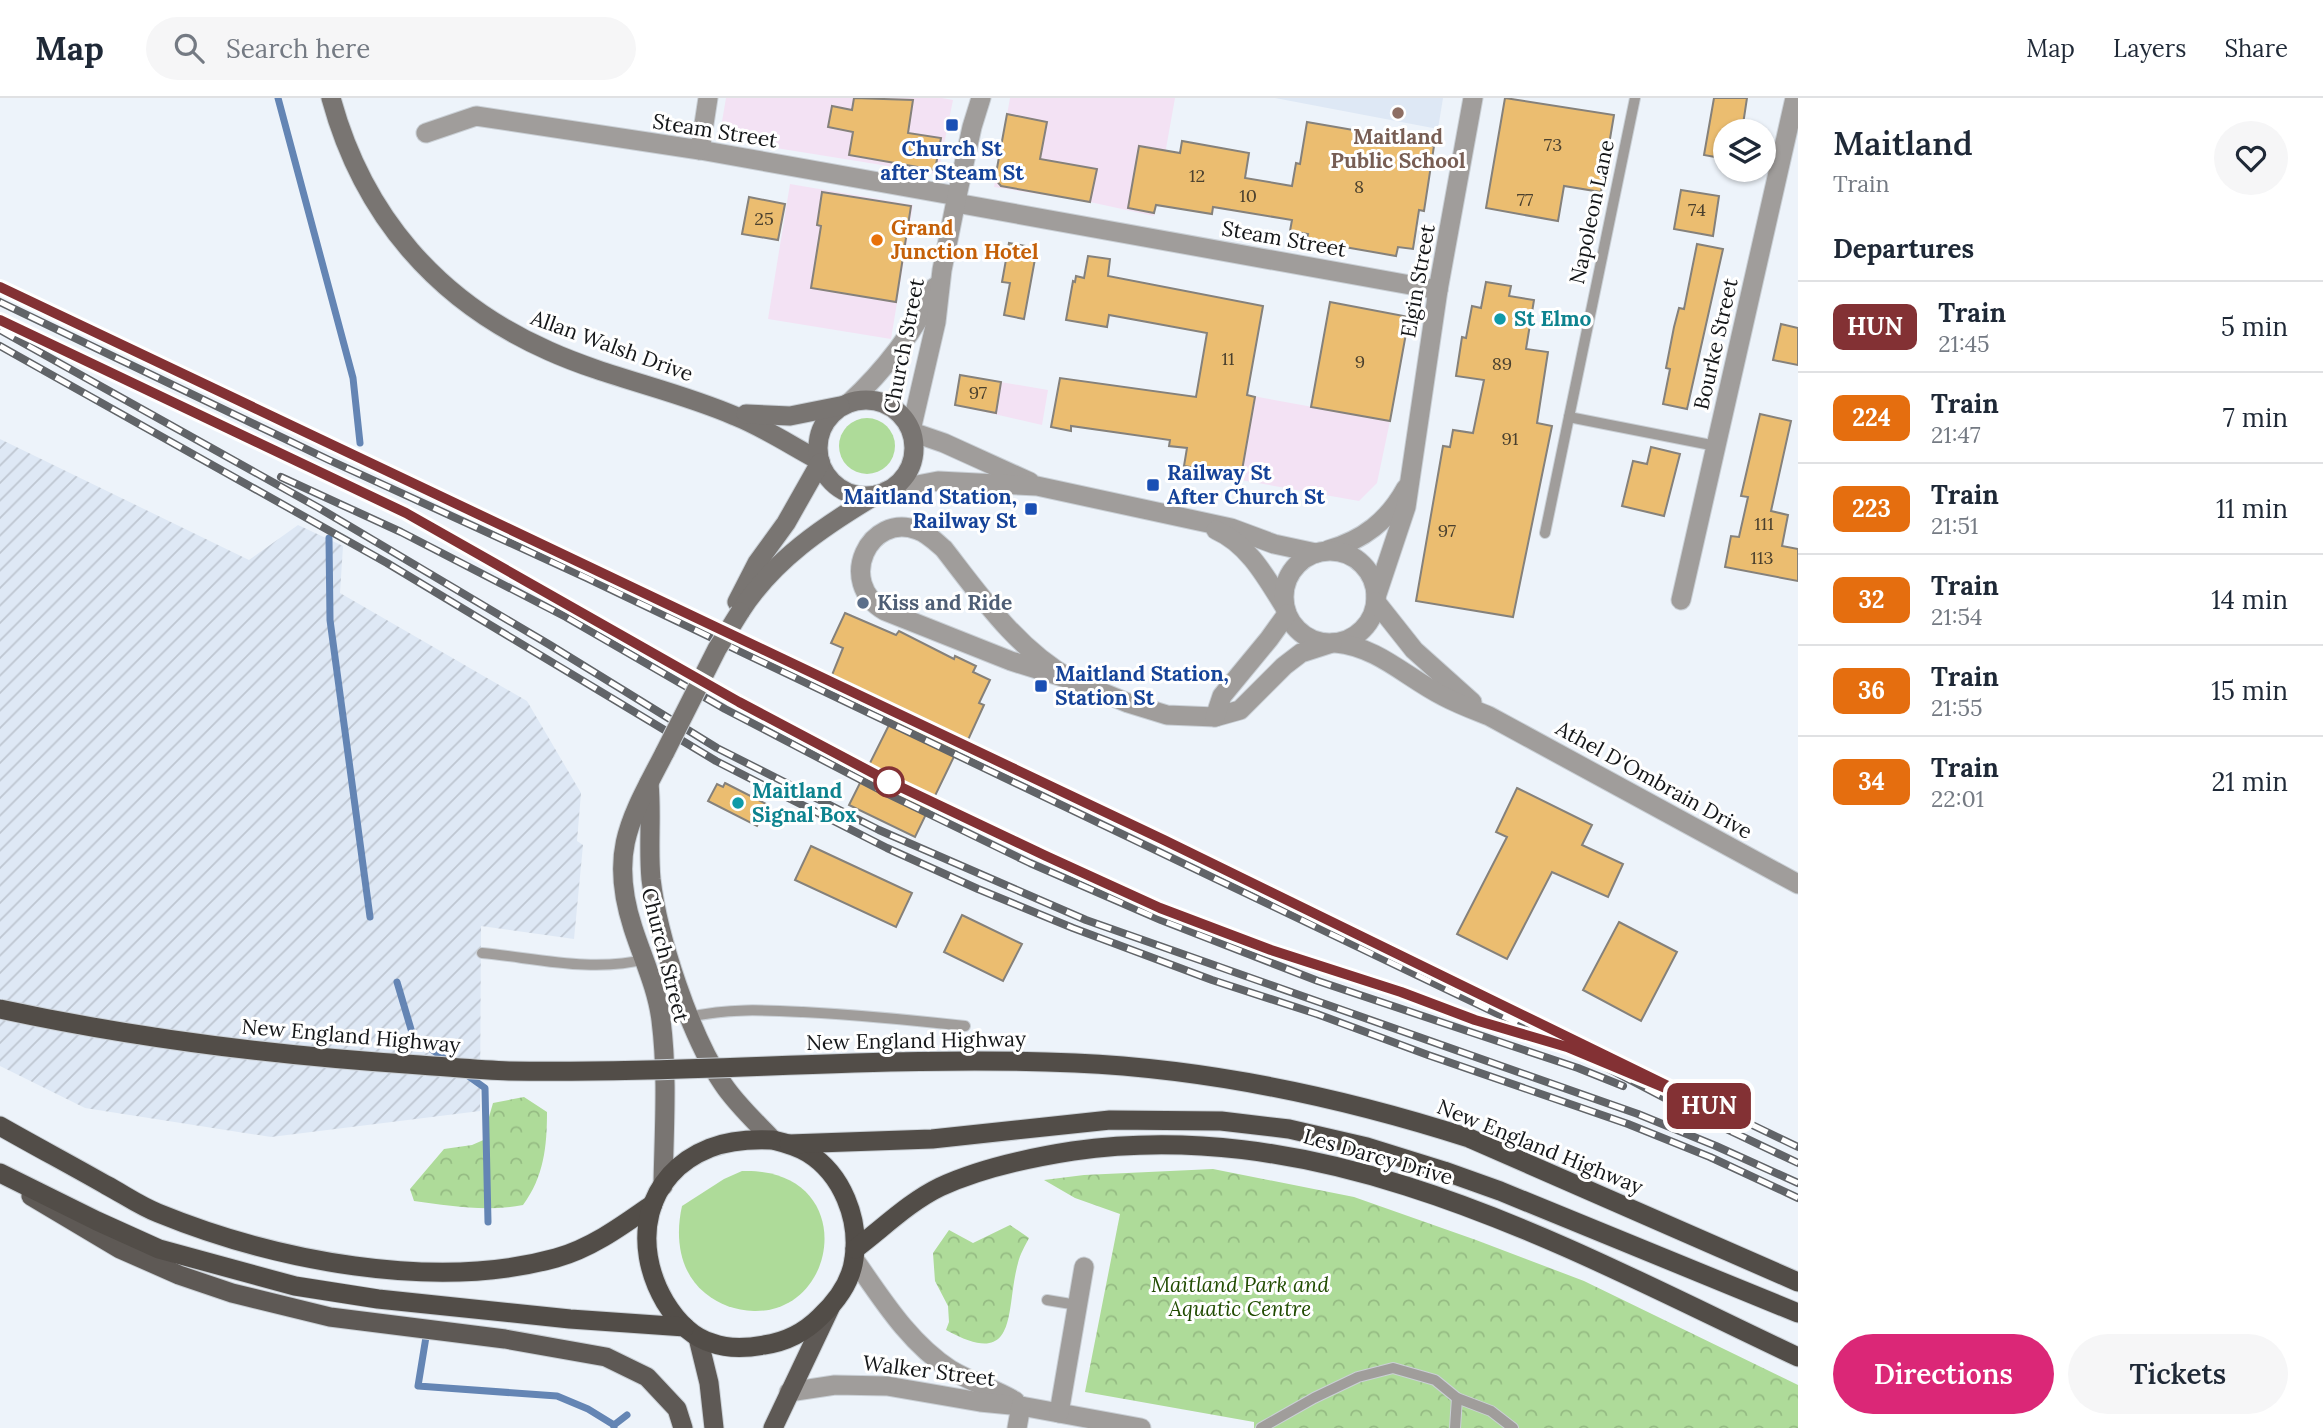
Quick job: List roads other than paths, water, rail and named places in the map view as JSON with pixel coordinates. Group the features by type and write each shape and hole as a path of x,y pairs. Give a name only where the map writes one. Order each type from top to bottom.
{"highway":[{"name":"New England Highway","path":"0,1009 231,1049 329,1060 505,1071 644,1071 1006,1062 1077,1063 1227,1079 1385,1112 1469,1138 1798,1282"},
{"path":"691,1333 669,1309 659,1291 649,1266 645,1243 646,1224 663,1186 688,1159 711,1147 735,1141 932,1139 1110,1120 1221,1121 1289,1129 1367,1147 1489,1187 1798,1313"},
{"path":"0,1126 155,1212 238,1242 313,1259 383,1269 484,1270 547,1260 586,1246 653,1204"},
{"path":"0,1174 159,1249 295,1286 378,1299 691,1333 715,1345 733,1347 772,1344 789,1339 812,1325 831,1307 842,1291 854,1254 853,1216 844,1194 822,1163 807,1152 781,1142"},
{"name":"Les Darcy Drive","path":"854,1254 923,1196 969,1175 1038,1156 1105,1147 1167,1144 1229,1148 1295,1156 1447,1199 1526,1229 1798,1357"}],"main road":[{"name":"Allan Walsh Drive","path":"331,98 351,155 370,194 409,249 452,293 502,328 551,352 736,413 777,417 845,405"},
{"path":"867,400 886,404 901,414 911,431 914,452 912,462 902,479 881,493 857,495 838,487 824,472 818,440 821,430 833,413 845,405 867,400"},
{"name":"Allan Walsh Drive","path":"708,405 782,438 820,462"},
{"name":"Church Street","path":"663,1186 666,1090 661,1018 646,959 634,930 624,892 623,852 634,811 737,611 757,563 786,523 820,462"},
{"name":"Church Street","path":"737,611 794,552 844,513 881,493"},
{"name":"Church Street","path":"649,783 651,879 663,939 690,1017 707,1058 724,1086 744,1111 781,1142"},
{"path":"0,1174 46,1206 120,1248 179,1275 232,1293 330,1317 505,1339 606,1357 647,1377 677,1409 683,1428"},
{"path":"773,1428 831,1307"},
{"path":"691,1333 709,1383 713,1428"}],"street":[{"path":"700,150 708,98"},
{"name":"Church Street","path":"911,431 936,322 942,270 971,127 981,98"},
{"name":"Elgin Street","path":"1376,600 1402,524 1438,290 1473,98"},
{"name":"Bourke Street","path":"1681,600 1795,98"},
{"name":"Steam Street","path":"426,133 476,116 700,150 1438,290"},
{"name":"Church Street","path":"845,405 870,384 916,323 942,270"},
{"path":"911,431 944,443 1037,486"},
{"name":"Elgin Street","path":"1320,552 1352,542 1380,523 1400,499 1411,472"},
{"path":"881,493 938,481 1037,486 1231,528 1286,547 1346,554 1364,566 1371,575 1376,600 1367,625 1359,633 1301,653 1284,666 1240,710 1215,717 1167,715 1128,703 1072,680 1011,662 885,611 874,605 860,578 865,551 872,541 892,529 918,530 931,538 944,549 1016,639 1050,667 1072,680"},
{"path":"1183,517 1234,540 1258,565 1300,632 1310,639 1334,643"},
{"path":"1215,717 1222,696 1269,639 1285,610 1283,593 1294,568 1304,559 1320,552"},
{"name":"Athel D'Ombrain Drive","path":"1376,600 1414,650 1489,716"},
{"name":"Athel D'Ombrain Drive","path":"1334,643 1354,645 1380,656 1444,697 1489,716 1798,884"},
{"name":"Walker Street","path":"854,1254 902,1326 933,1355 951,1370 1000,1392 1021,1406"},
{"path":"1059,1413 1084,1267"},
{"name":"Walker Street","path":"789,1392 813,1386 862,1384 909,1388 1142,1428"},
{"path":"1017,1428 1021,1406"}],"lane":[{"name":"Napoleon Lane","path":"1545,533 1635,98"},
{"path":"1569,417 1716,446"},
{"path":"482,953 597,965 646,959"},
{"path":"690,1017 727,1009 751,1009 862,1015 965,1026"},
{"path":"1047,1300 1077,1305"},
{"path":"1261,1428 1358,1377 1393,1368 1435,1380 1457,1398 1491,1410 1513,1428"},
{"path":"1455,1428 1457,1398"}],"waterway":[{"path":"278,98 353,378 360,443"},
{"path":"329,538 330,620 370,917"},
{"path":"397,982 413,1036 449,1062"},
{"path":"464,1073 485,1088 488,1222"},
{"path":"426,1337 418,1386 557,1396 588,1409 614,1425"},
{"path":"614,1428 614,1425 627,1415"}],"railway":[{"path":"0,287 1165,840 1559,1032"},
{"path":"0,302 329,460 587,578 1567,1047 1701,1117 1798,1163"},
{"path":"4,321 406,514 739,703 890,782 1046,856 1160,908 1271,950 1401,992 1475,1020 1521,1033"},
{"path":"0,330 319,508 717,748 879,830 1086,920 1638,1114 1798,1183"},
{"path":"0,346 387,563 716,761 887,848 1073,928 1212,980 1317,1014 1628,1124 1710,1157 1798,1198"},
{"path":"281,477 401,532 566,617 725,709 888,794 1030,863 1161,920 1318,981 1578,1068 1623,1086"},
{"path":"1580,1042 1798,1147"}],"train":[{"name":"HUN","path":"0,287 1164,840 1713,1108 1567,1047 1475,1020 1401,992 1271,950 1160,908 1046,856 890,782 739,702 406,513 0,320"}],"place":[{"name":"Maitland Public School","path":"1398,113"},
{"name":"Church St after Steam St","path":"952,125"},
{"name":"Grand Junction Hotel","path":"877,240"},
{"name":"St Elmo","path":"1500,319"},
{"name":"Railway St After Church St","path":"1153,485"},
{"name":"Maitland Station, Railway St","path":"1031,509"},
{"name":"Kiss and Ride","path":"863,603"},
{"name":"Maitland Station, Station St","path":"1041,686"},
{"name":"Maitland Signal Box","path":"738,803"}],"park label":[{"name":"Maitland Park and Aquatic Centre","path":"1240,1297"}]}
